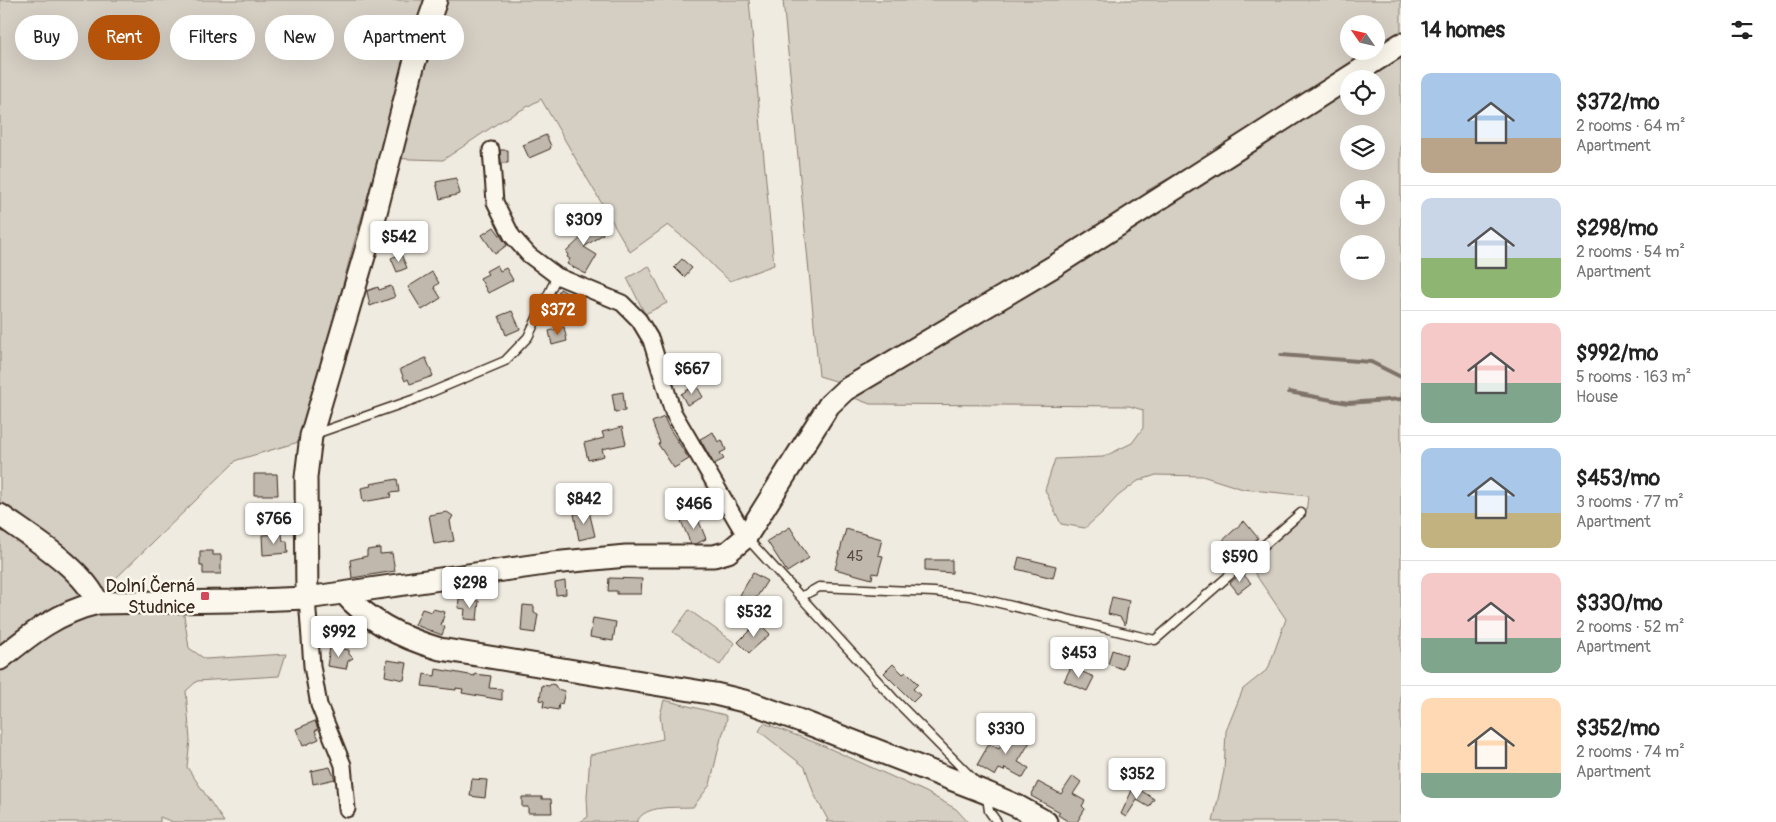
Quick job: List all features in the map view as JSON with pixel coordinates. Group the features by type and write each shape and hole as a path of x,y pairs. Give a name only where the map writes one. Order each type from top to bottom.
{"street":[{"path":"347,809 343,765 319,705 312,666 307,598 306,477 311,436 370,236 413,67 436,0"},
{"path":"0,659 28,637 60,616 98,603 231,602 307,598 552,564 626,556 714,556 728,552 746,537 829,405 845,390 1056,265 1401,44"},
{"path":"491,150 494,202 512,236 529,255 557,276 622,303 639,320 651,340 673,412 746,537"},
{"path":"0,515 81,576 95,595 98,603"},
{"path":"344,593 363,612 395,631 423,644 440,649 715,694 748,702 801,720 987,793 1017,806 1046,822"}],"lane":[{"path":"311,436 415,399 505,361 528,337 557,276"},
{"path":"801,597 819,587 915,591 970,596 1155,640 1301,513"},
{"path":"746,537 893,698 987,793 989,811 997,822"}],"shaded area":[{"path":"0,0 749,0 774,265 730,281 696,248 668,225 630,252 541,99 498,123 443,160 379,158 352,250 302,441 237,460 110,584 99,615 183,609 189,648 205,659 286,654 279,676 197,681 186,691 190,740 187,767 224,822 173,822 160,817 160,822 0,822"},
{"path":"783,0 1401,0 1401,35 1385,45 1385,15 1340,15 1340,60 1362,60 1346,70 1340,70 1340,74 1052,258 842,383 819,376"},
{"path":"1401,53 1401,822 1213,822 1224,771 1226,731 1243,689 1268,669 1286,619 1247,562 1306,513 1308,496 1243,489 1202,476 1156,475 1138,481 1118,496 1085,528 1061,524 1045,490 1055,459 1103,457 1132,443 1143,428 1143,410 1129,406 870,404 849,396 1340,92 1340,115 1385,115 1385,70 1374,70"},
{"path":"649,266 667,303 645,314 627,278"},
{"path":"689,610 735,643 720,665 673,632"},
{"path":"664,700 725,715 727,718 710,785 693,807 670,807 646,812 637,822 580,822 588,817 587,797 590,755 663,739 660,715"},
{"path":"764,723 824,746 926,792 956,809 968,822 826,822 828,820 814,794 805,767 759,731"}],"building":[{"path":"546,135 551,146 550,149 529,158 523,145"},
{"path":"500,150 508,150 508,163 501,163"},
{"path":"456,178 460,194 440,199 436,182"},
{"path":"589,214 603,234 584,247 597,255 586,274 567,264 570,259 567,257 566,252 586,233 578,221"},
{"path":"494,227 507,245 495,254 482,235"},
{"path":"401,254 407,268 397,272 391,258"},
{"path":"682,259 692,268 684,277 674,267"},
{"path":"497,265 500,271 506,268 513,280 488,293 480,278 488,274 486,271"},
{"path":"432,272 439,283 434,287 441,298 422,310 408,287"},
{"path":"391,286 395,297 370,306 367,291 378,287 379,290"},
{"path":"560,289 572,296 563,315 550,308"},
{"path":"512,311 520,329 506,335 499,316"},
{"path":"564,327 567,341 552,345 549,331"},
{"path":"426,358 433,376 410,384 408,379 405,381 400,369"},
{"path":"696,385 703,397 687,405 681,394"},
{"path":"623,392 625,411 615,412 612,394"},
{"path":"664,417 689,459 674,468 658,444 660,443 652,422"},
{"path":"622,427 626,444 602,449 604,456 588,460 584,443 604,438 602,432"},
{"path":"713,432 718,442 722,440 726,450 720,453 724,459 714,464 700,439"},
{"path":"254,474 277,474 278,495 254,495"},
{"path":"397,479 399,492 390,493 391,497 363,502 361,488 371,486 370,484"},
{"path":"589,511 595,536 579,540 574,514"},
{"path":"447,512 453,516 450,521 454,541 434,544 429,515"},
{"path":"696,514 706,539 696,544 691,544 681,521"},
{"path":"1244,521 1258,538 1234,559 1220,543"},
{"path":"790,527 809,558 787,572 767,541"},
{"path":"846,529 882,539 878,555 883,556 878,574 873,573 872,579 835,569"},
{"path":"282,534 283,541 287,541 288,553 263,555 262,535"},
{"path":"380,548 380,554 392,553 395,571 352,578 350,560 367,556 367,550"},
{"path":"200,551 213,551 213,555 221,555 221,574 203,574 203,566 200,566"},
{"path":"1019,557 1056,566 1053,578 1016,569"},
{"path":"925,560 952,560 952,573 925,571"},
{"path":"753,573 767,581 753,603 740,595"},
{"path":"1242,573 1251,583 1238,593 1230,583"},
{"path":"609,578 642,579 641,594 617,594 617,591 608,591"},
{"path":"565,581 566,594 556,595 555,583"},
{"path":"1112,597 1129,601 1125,625 1120,617 1108,614"},
{"path":"459,599 479,601 477,620 464,619 465,609 458,608"},
{"path":"523,605 534,606 534,613 538,614 535,633 521,631"},
{"path":"422,609 432,612 433,609 445,612 441,625 445,627 442,635 415,625"},
{"path":"593,618 616,622 613,641 590,637"},
{"path":"758,622 770,634 749,653 738,642"},
{"path":"330,647 349,650 349,654 353,658 348,661 346,669 327,666"},
{"path":"1112,650 1127,655 1123,669 1108,664"},
{"path":"387,660 407,663 404,680 385,676"},
{"path":"893,664 903,674 906,672 918,684 913,689 920,695 913,702 884,673"},
{"path":"1071,667 1094,677 1087,691 1064,681"},
{"path":"436,669 475,676 475,674 491,676 489,688 502,689 502,700 462,693 463,689 456,688 456,690 422,686 424,674 435,676"},
{"path":"551,684 555,685 557,689 565,691 562,704 559,703 558,710 543,707 544,701 540,700 542,685 549,686"},
{"path":"315,721 318,729 315,731 319,739 303,746 296,729"},
{"path":"1011,729 1031,740 1018,762 1029,768 1023,778 1005,768 1004,771 999,769 995,776 977,765 989,744 999,749"},
{"path":"330,767 335,779 313,784 311,771"},
{"path":"1073,776 1081,782 1073,794 1085,801 1082,806 1085,809 1077,822 1069,822 1058,815 1060,812 1031,796 1038,782 1061,794"},
{"path":"472,779 487,780 485,798 470,796"},
{"path":"1134,786 1154,799 1149,807 1137,800 1126,817 1121,814"},
{"path":"522,797 551,799 552,813 528,813 528,807 522,807"}],"waterway":[{"path":"1148,192 1181,173"},
{"path":"1281,355 1371,362 1401,377"},
{"path":"1289,392 1348,403 1401,399"}],"place":[{"name":"Dolní Černá Studnice","path":"205,596"}]}
